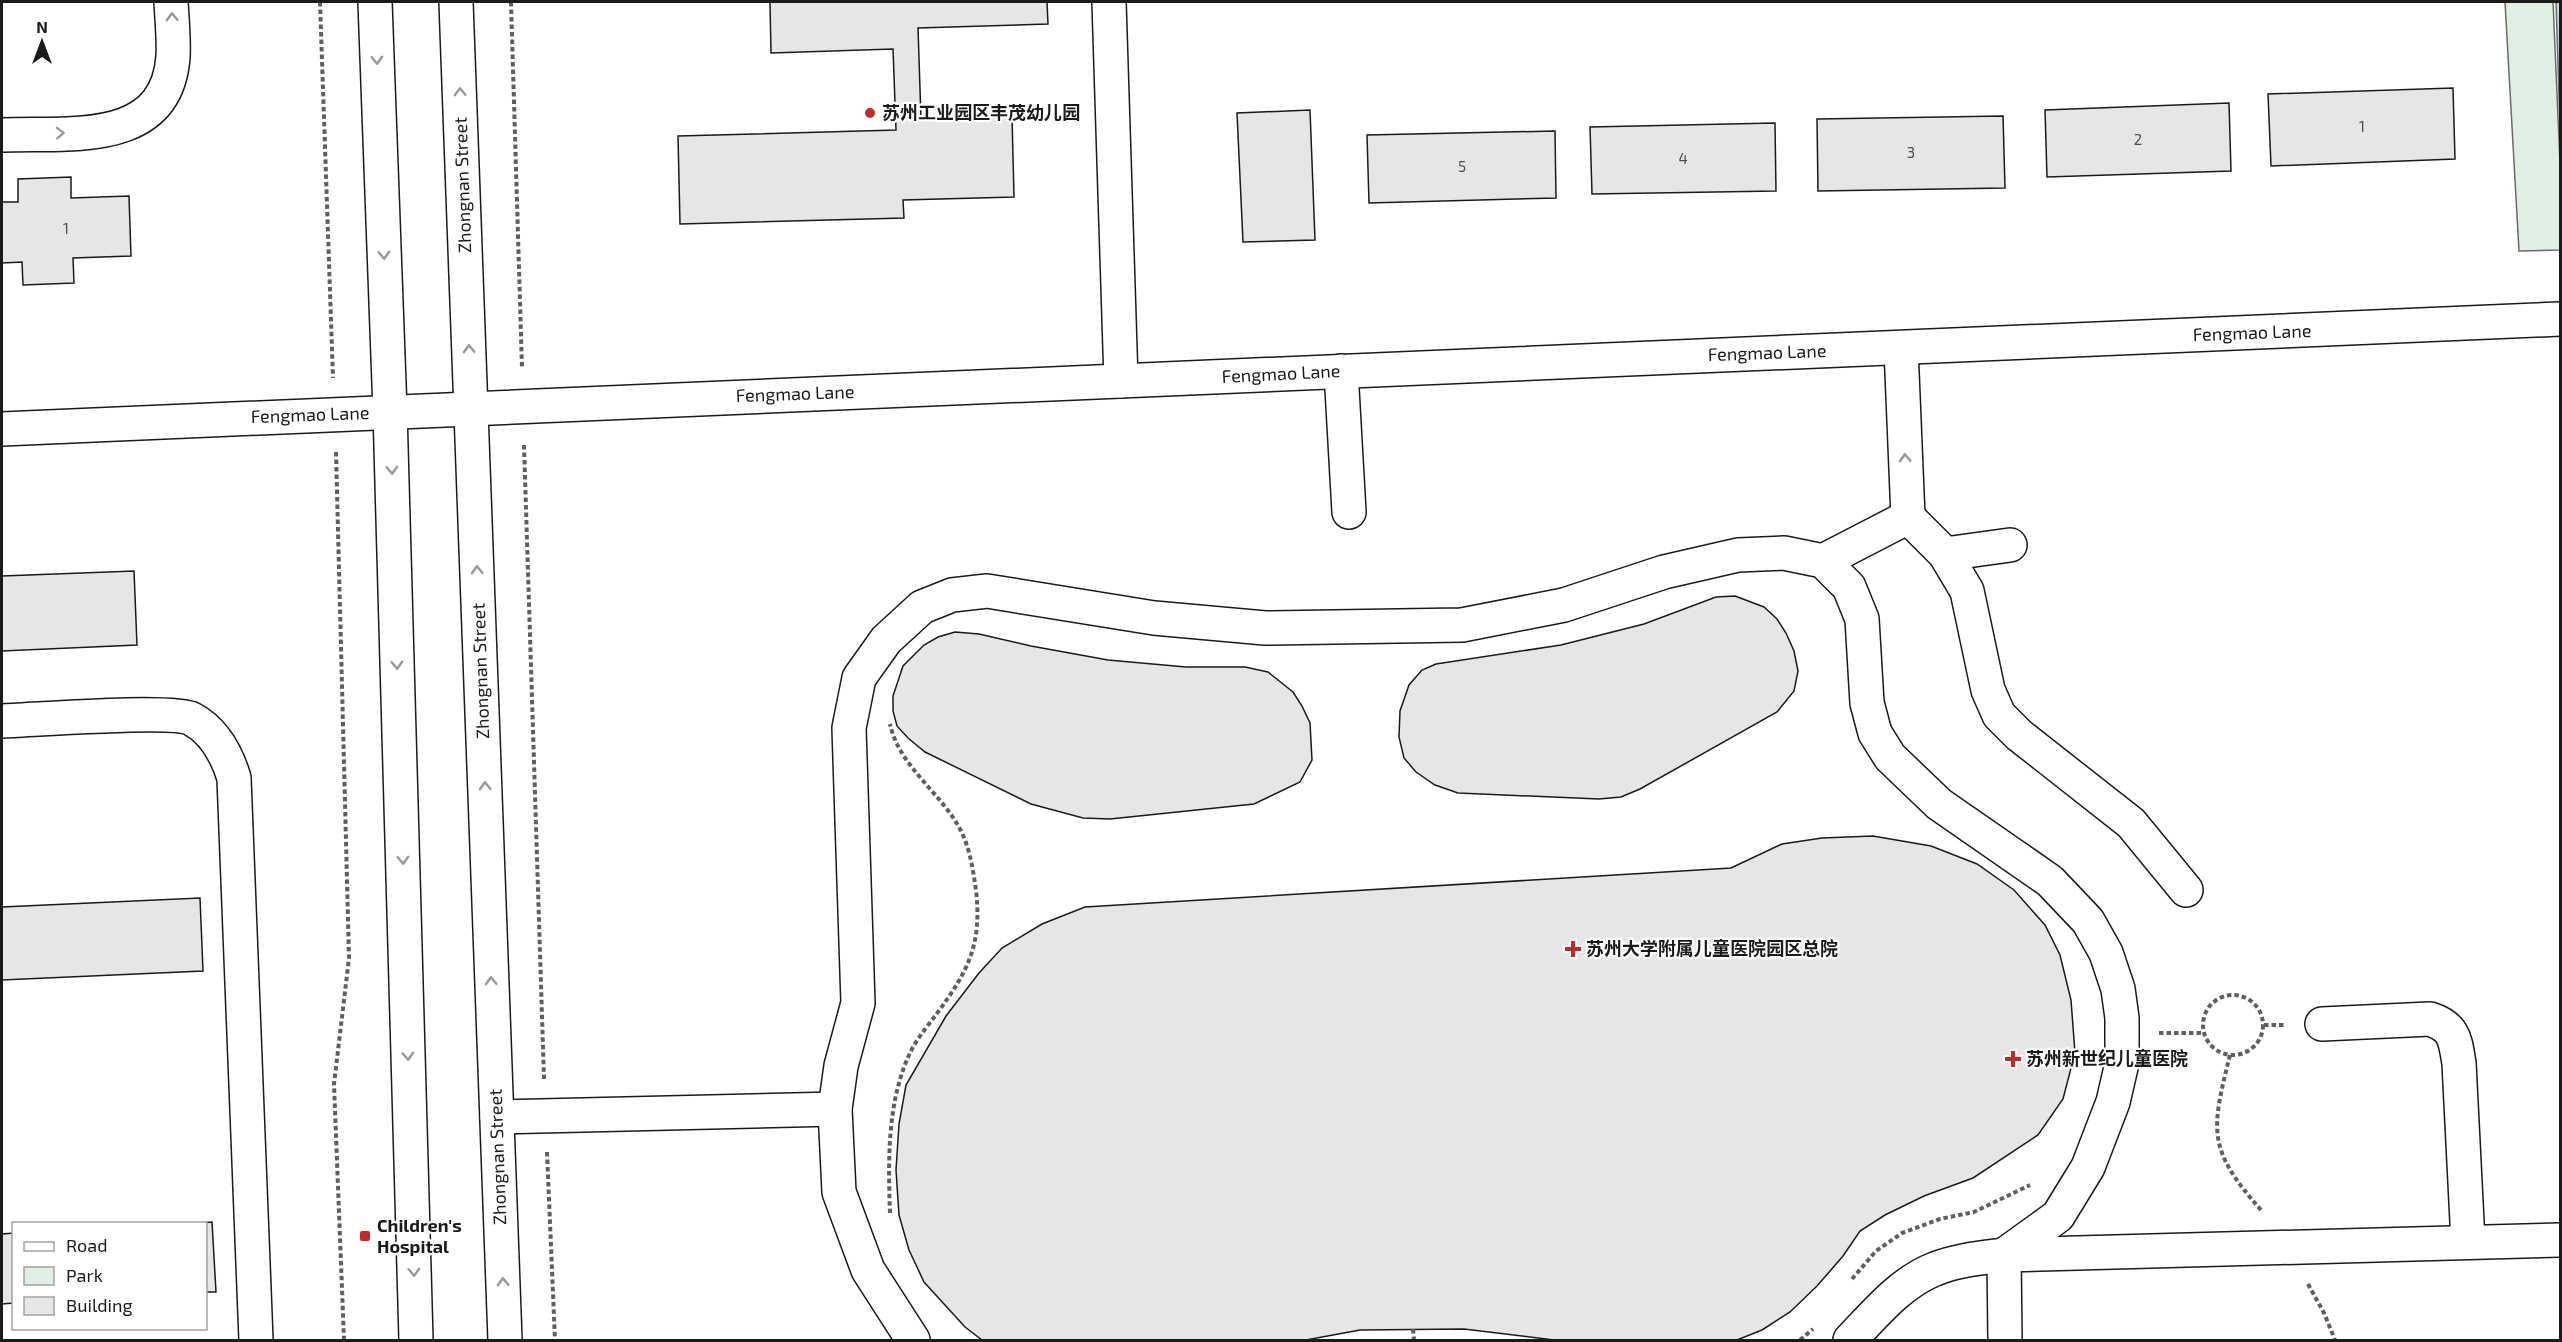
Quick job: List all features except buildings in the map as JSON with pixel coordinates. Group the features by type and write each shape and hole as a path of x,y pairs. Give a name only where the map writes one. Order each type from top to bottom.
{"street":[{"path":"2,135 108,131 134,123 158,104 167,85 173,58 171,2"},
{"path":"375,2 390,411 416,1341"},
{"name":"Zhongnan Street","path":"456,2 505,1341"},
{"path":"1109,2 1121,381"},
{"name":"Fengmao Lane","path":"2,429 2560,319"},
{"path":"1901,348 1908,517 1945,554 1966,591 1988,690 1999,715 2019,735 2131,823 2186,890"},
{"path":"1341,371 1349,512"},
{"path":"1823,561 1908,517"},
{"path":"1945,554 2010,545"},
{"path":"913,1341 868,1270 839,1191 835,1109 841,1066 858,1003 849,728 859,678 886,640 922,607 952,595 987,591 1154,618 1265,628 1462,625 1564,605 1664,572 1738,555 1784,553 1823,561 1850,586 1862,619 1867,704 1875,733 1890,757 1939,804 2050,881 2088,921 2106,953 2118,989 2122,1018 2122,1063 2113,1102 2088,1167 2058,1216 2004,1254"},
{"path":"2,721 163,715 191,719 215,740 228,758 234,778 256,1341"},
{"path":"2322,1024 2430,1019 2444,1023 2454,1036 2459,1063 2468,1242"},
{"path":"497,1117 835,1109"},
{"path":"1850,1341 1893,1295 1934,1269 2004,1254 2560,1240"},
{"path":"2004,1254 2005,1341"}],"path":[{"path":"320,2 335,413 350,958 334,1084 344,1341"},
{"path":"511,2 555,1341"},
{"path":"890,719 898,748 959,827 968,844 976,892 977,927 972,959 958,985 913,1048 899,1084 892,1125 888,1172 890,1216"},
{"path":"2237,995 2248,998 2256,1005 2262,1014 2264,1025 2261,1039 2251,1050 2238,1056 2230,1055 2223,1054 2211,1046 2204,1033 2204,1018 2210,1005 2222,997 2237,995"},
{"path":"2230,1055 2218,1102 2219,1146 2226,1164 2288,1247 2324,1313 2335,1341"},
{"path":"1848,1285 1876,1251 1902,1233 1940,1219 1974,1212 2036,1182"},
{"path":"1800,1341 1815,1328"},
{"path":"1413,1329 1414,1341"}],"green space":[{"path":"2505,2 2553,2 2560,163 2560,250 2519,251"}],"shaded area":[{"path":"2556,2 2560,2 2560,127"}],"place":[{"name":"苏州工业园区丰茂幼儿园","path":"870,113"},
{"name":"苏州大学附属儿童医院园区总院","path":"1573,949"},
{"name":"苏州新世纪儿童医院","path":"2013,1059"},
{"name":"Children's Hospital","path":"365,1236"}]}
